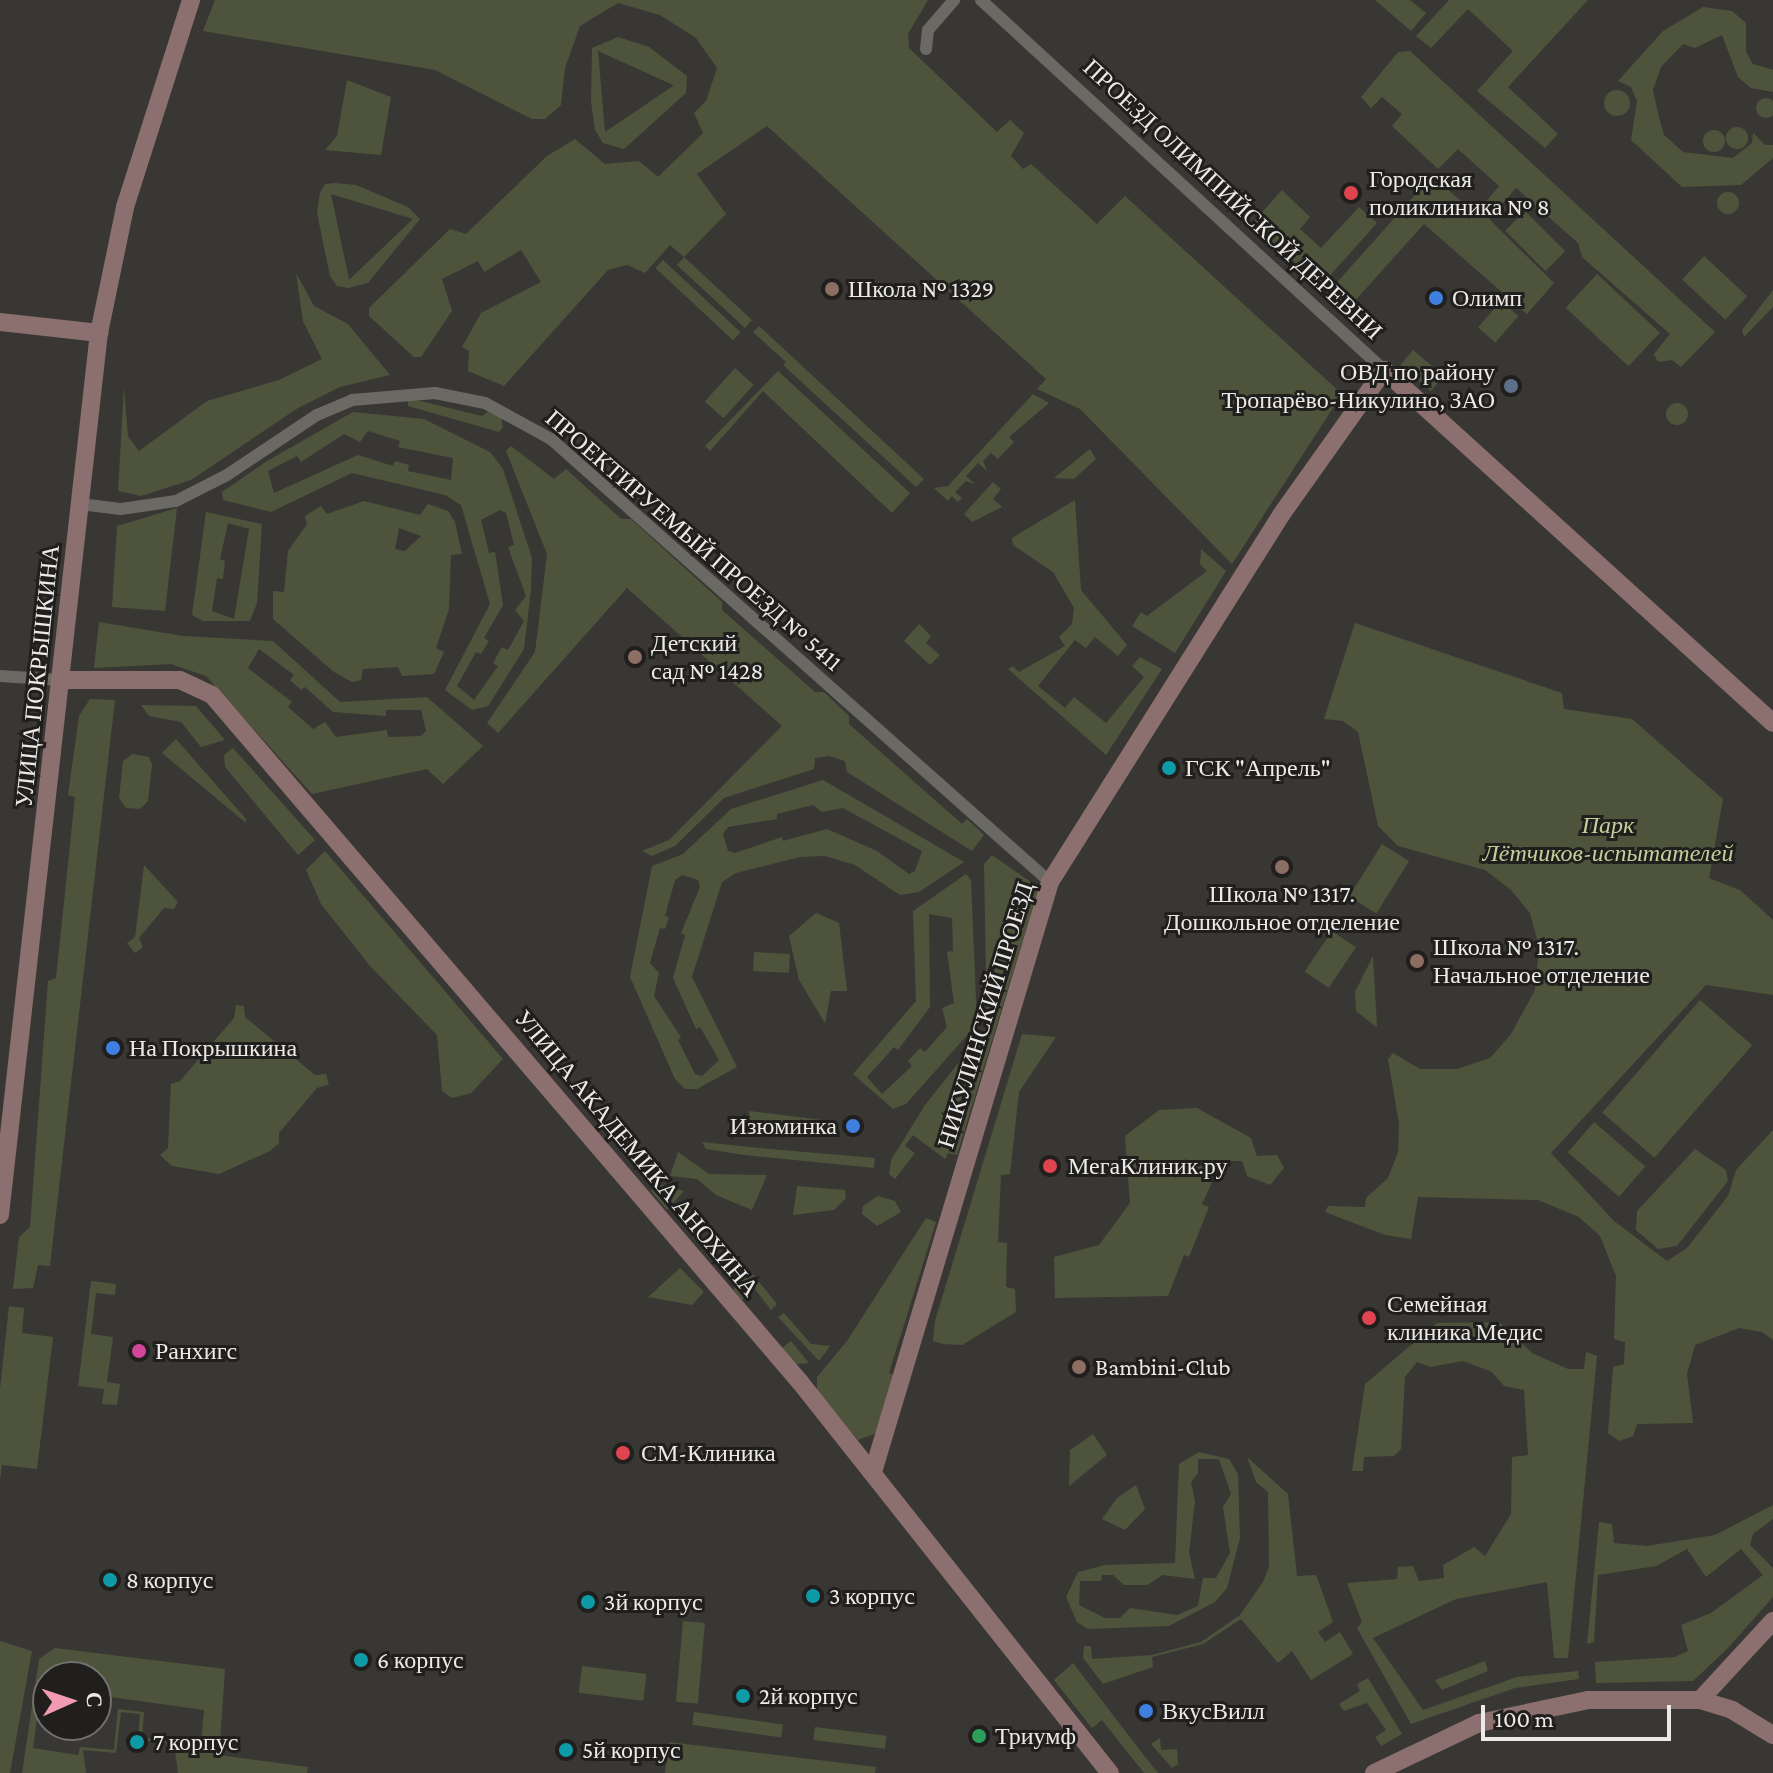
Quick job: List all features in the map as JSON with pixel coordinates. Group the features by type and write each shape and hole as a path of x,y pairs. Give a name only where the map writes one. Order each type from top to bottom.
{"street":[{"name":"УЛИЦА ПОКРЫШКИНА","path":"0,1215 99,333 122,220 191,0"},
{"path":"926,49 928,30 954,0"},
{"name":"ПРОЕЗД ОЛИМПИЙСКОЙ ДЕРЕВНИ","path":"981,0 1773,723"},
{"path":"0,322 99,333"},
{"name":"НИКУЛИНСКИЙ ПРОЕЗД","path":"873,1472 1050,882 1286,507 1384,370"},
{"name":"ПРОЕКТИРУЕМЫЙ ПРОЕЗД № 5411","path":"80,504 121,509 176,501 227,475 317,415 352,400 406,392 485,403 558,445 1050,882"},
{"path":"0,676 61,680"},
{"name":"УЛИЦА АКАДЕМИКА АНОХИНА","path":"61,680 180,680 212,695 873,1472 1110,1773"},
{"path":"1700,1700 1773,1621"},
{"path":"1374,1773 1447,1735 1526,1710 1632,1696 1700,1700 1732,1710 1773,1735"}],"green space":[{"path":"215,0 928,0 908,34 909,48 997,132 1010,120 1024,133 1011,156 1023,169 1031,164 1097,224 1125,196 1342,394 1232,564 1080,409 1037,389 1046,379 767,126 697,174 726,214 684,257 670,245 645,273 627,265 608,270 504,386 468,371 469,351 462,347 481,313 541,282 521,250 484,272 478,261 442,279 452,311 421,357 414,357 369,316 369,308 450,229 466,234 547,156 575,139 605,164 639,161 658,177 703,133 694,113 706,101 717,68 696,38 660,15 618,3 580,26 565,68 561,105 545,119 532,119 435,70 203,31"},
{"path":"1375,0 1410,0 1426,13 1411,31"},
{"path":"1449,0 1588,0 1508,87 1558,134 1545,148 1477,91 1513,51 1468,9 1431,48 1416,36"},
{"path":"1703,7 1732,11 1746,23 1746,52 1753,64 1773,70 1773,92 1751,88 1738,77 1722,35 1695,48 1683,44 1661,67 1653,90 1664,135 1683,152 1733,158 1752,143 1753,133 1765,145 1773,145 1773,158 1741,185 1682,187 1631,140 1637,101 1631,87 1618,81 1663,31"},
{"path":"618,37 649,47 687,76 686,93 624,149 603,143 595,130 591,101 592,48","holes":["598,51 673,86 605,132"]},
{"path":"1410,51 1715,332 1681,367 1672,360 1658,362 1654,354 1670,334 1582,257 1578,243 1516,188 1489,219 1554,283 1527,314 1424,224 1343,314 1324,297 1432,176 1476,214 1499,186 1458,149 1438,169 1392,126 1402,114 1382,97 1371,108 1361,97 1398,52"},
{"path":"347,80 391,97 381,155 325,150 337,136"},
{"path":"1617,90 1626,94 1630,103 1626,112 1617,116 1608,112 1604,103 1608,94"},
{"path":"1766,98 1773,101 1776,108 1773,115 1766,118 1759,115 1756,108 1759,101"},
{"path":"1737,127 1745,130 1748,138 1745,146 1737,149 1729,146 1726,138 1729,130"},
{"path":"1714,130 1722,133 1725,141 1722,149 1714,152 1706,149 1703,141 1706,133"},
{"path":"325,184 356,185 408,207 420,219 368,283 348,288 337,286 330,276 317,213 320,193","holes":["331,194 413,219 350,279 349,279"]},
{"path":"1282,190 1310,217 1300,229 1321,248 1359,207 1377,223 1317,290 1248,228"},
{"path":"1728,192 1736,195 1739,203 1736,211 1728,214 1720,211 1717,203 1720,195"},
{"path":"1525,211 1565,251 1546,271 1505,231"},
{"path":"1704,256 1747,296 1725,320 1682,279"},
{"path":"684,257 752,320 745,328 677,265"},
{"path":"663,260 741,332 733,340 655,268"},
{"path":"296,273 314,306 348,324 390,375 340,387 298,408 191,480 141,496 118,491 124,387 128,436 139,451 207,401 279,380 322,359 303,321"},
{"path":"1597,274 1660,333 1629,366 1566,308"},
{"path":"1773,290 1773,307 1744,337 1742,330"},
{"path":"1501,301 1518,316 1495,343 1478,327"},
{"path":"759,326 924,479 916,487 783,365 786,362 753,332"},
{"path":"1413,350 1444,376 1431,391 1400,365"},
{"path":"735,368 754,385 723,418 705,401"},
{"path":"778,371 910,493 892,513 763,391 710,451 705,446"},
{"path":"1033,394 1049,403 1009,437 1014,442 998,459 991,453 983,461 987,471 978,463 966,476 975,484 966,481 955,492 962,498 958,502 952,496 948,501 934,488 948,486"},
{"path":"408,398 482,416 488,412 501,417 503,427 499,432 408,406"},
{"path":"1677,403 1685,406 1688,414 1685,422 1677,425 1669,422 1666,414 1669,406"},
{"path":"353,412 424,419 490,452 503,469 532,558 524,649 488,706 472,710 445,690 490,604 461,505 445,495 352,473 271,512 223,500 222,492 267,461","holes":["368,431 400,441 398,447 453,458 451,480 408,471 409,465 395,461 393,466 358,455 274,493 268,471 297,456 301,462 344,434 360,442","500,510 506,513 514,545 508,547 526,596 515,610 524,621 508,650 502,647 493,663 498,666 474,700 457,686 476,652 481,654 489,641 484,638 503,605 495,552 489,553 481,520"]},
{"path":"511,446 554,479 566,469 621,519 631,519 722,602 722,610 815,692 824,692 849,716 849,724 962,824 967,819 984,835 972,851 847,772 845,761 829,756 815,758 814,769 724,798 675,846 652,856 642,851 669,840 782,726 627,588 498,733 487,723 535,652 547,554 506,451"},
{"path":"1090,449 1096,459 1074,479 1054,478"},
{"path":"993,482 1001,489 993,499 1002,507 972,522 964,514"},
{"path":"1075,500 1081,590 1127,645 1118,656 1095,637 1086,648 1075,640 1038,686 1065,708 1074,697 1106,723 1144,677 1132,666 1140,657 1162,669 1106,755 1008,669 1013,666 1019,672 1065,646 1059,637 1072,624 1074,608 1053,572 1013,545 1012,538"},
{"path":"364,501 420,515 428,504 448,511 455,522 462,554 451,555 449,609 436,648 444,652 434,674 402,676 398,667 363,669 361,680 352,682 334,672 273,619 273,591 284,592 288,551 307,524 305,516 321,506 327,514","holes":["399,528 421,536 405,551 395,549"]},
{"path":"177,508 165,611 112,607 117,526"},
{"path":"206,512 262,524 257,603 250,621 203,621 192,615","holes":["228,523 249,529 234,619 212,611 217,578 223,579 225,561 220,559"]},
{"path":"1201,549 1226,571 1175,653 1132,626 1141,612 1147,616 1207,571 1200,564"},
{"path":"99,622 183,636 273,641 340,702 427,697 483,746 443,784 427,769 312,794 206,676 171,664 94,668","holes":["259,649 294,675 290,680 301,690 305,687 333,712 386,716 386,710 421,710 426,731 421,736 388,737 387,730 336,737 325,722 313,729 288,707 292,702 248,668"]},
{"name":"Парк Лётчиков-испытателей","path":"1355,623 1562,693 1564,709 1632,719 1723,799 1709,878 1740,890 1773,920 1773,995 1706,985 1551,1153 1614,1221 1667,1261 1687,1248 1728,1196 1736,1170 1773,1130 1773,1340 1762,1332 1739,1328 1695,1345 1687,1374 1693,1423 1637,1424 1633,1436 1619,1441 1608,1433 1613,1367 1624,1364 1625,1342 1614,1339 1616,1276 1600,1236 1579,1217 1538,1200 1418,1197 1411,1239 1385,1235 1325,1212 1328,1206 1365,1207 1366,1198 1388,1178 1398,1152 1399,1124 1388,1059 1393,1053 1420,1069 1457,1069 1490,1058 1511,1034 1535,990 1539,947 1530,913 1511,890 1485,870 1398,846 1378,826 1358,732 1343,721 1324,719"},
{"path":"919,624 931,636 926,643 940,655 930,665 904,641"},
{"path":"90,699 115,700 50,1266 38,1265 33,1288 13,1289 19,1237 30,1227 48,981 56,978 75,797 68,795 79,716"},
{"path":"141,705 196,706 225,740 201,747 181,722 149,716"},
{"path":"176,739 246,819 246,823 162,753"},
{"path":"233,748 315,840 298,855 225,767 224,755"},
{"path":"132,754 149,757 152,765 148,801 140,809 126,808 119,798 123,761"},
{"path":"823,780 964,862 919,892 900,895 855,865 825,856 800,857 736,873 722,882 692,977 737,1067 697,1089 685,1089 675,1079 630,977 652,866 683,854 731,809","holes":["813,805 822,812 843,808 922,851 915,871 909,874 877,851 827,829 783,841 782,837 735,853 728,851 723,834 728,827 777,819 777,814","682,875 698,880 700,887 681,933 685,935 673,978 696,1029 700,1027 719,1060 702,1076 695,1074 678,1040 681,1037 654,996 659,973 650,963 660,928 665,929 669,917 665,916 675,880"]},
{"path":"1382,844 1409,861 1376,914 1349,897"},
{"path":"325,851 503,1059 471,1093 452,1098 442,1091 437,1035 370,966 321,904 306,870"},
{"path":"992,855 1039,888 957,1155 948,1153 945,1159 913,1135 905,1146 915,1153 895,1179 889,1174 891,1160 925,1105 987,1027 984,864"},
{"path":"144,865 178,902 174,909 164,908 139,938 143,947 135,953 127,943 135,937"},
{"path":"966,874 971,880 977,1024 906,1104 893,1109 853,1074 916,1001 913,911","holes":["929,914 952,918 953,951 947,952 954,1003 942,1008 947,1027 925,1052 920,1048 908,1061 912,1066 882,1094 867,1077 894,1047 898,1050 930,1007"]},
{"path":"816,913 839,923 847,991 831,991 825,1023 799,980 789,936"},
{"path":"1332,931 1356,947 1329,988 1305,972"},
{"path":"754,952 790,954 789,973 753,971"},
{"path":"1373,956 1376,1027 1356,1011 1355,992"},
{"path":"1700,1000 1752,1045 1654,1158 1602,1112"},
{"path":"236,1005 244,1006 245,1017 315,1075 326,1074 329,1084 317,1088 279,1133 279,1143 270,1151 219,1174 172,1166 160,1155 168,1148 171,1084 180,1081 234,1018"},
{"path":"1022,1034 1056,1037 1019,1092 1010,1174 1001,1175 998,1242 1007,1243 1006,1287 1015,1289 1016,1312 962,1345 943,1344 933,1341 935,1321"},
{"path":"1197,1108 1251,1138 1257,1156 1277,1155 1284,1168 1270,1185 1247,1176 1242,1161 1222,1161 1202,1204 1209,1207 1189,1257 1184,1255 1168,1296 1055,1298 1054,1257 1099,1245 1130,1203 1125,1136 1159,1110"},
{"path":"749,1111 830,1121 828,1136 751,1130"},
{"path":"1594,1122 1645,1167 1619,1197 1568,1152"},
{"path":"702,1142 875,1158 874,1168 744,1155 706,1149"},
{"path":"1695,1149 1726,1170 1728,1181 1677,1246 1658,1249 1636,1230 1637,1211"},
{"path":"678,1152 709,1174 767,1175 752,1210 716,1195 697,1179 670,1176"},
{"path":"659,1184 684,1191 667,1210 651,1191"},
{"path":"797,1186 845,1190 846,1198 834,1210 793,1215"},
{"path":"878,1196 895,1201 901,1212 877,1226 862,1214 863,1206"},
{"path":"926,1218 936,1222 889,1373 894,1375 877,1433 858,1440 817,1392 817,1377 847,1341"},
{"path":"680,1268 704,1292 692,1305 648,1297"},
{"path":"752,1273 777,1304 771,1310 754,1288 742,1300 734,1290 735,1276"},
{"path":"91,1281 116,1284 115,1295 96,1293 91,1334 113,1337 107,1382 120,1384 117,1405 102,1404 104,1389 78,1386"},
{"path":"9,1306 24,1308 22,1333 53,1337 37,1469 2,1465 0,1480 0,1389"},
{"path":"784,1313 811,1344 830,1346 819,1361 778,1317"},
{"path":"1499,1322 1532,1353 1568,1369 1584,1369 1586,1352 1597,1356 1568,1658 1554,1658 1547,1582 1456,1599 1373,1638 1423,1710 1517,1677 1578,1671 1579,1679 1515,1688 1411,1724 1357,1628 1362,1622 1347,1583 1397,1579 1398,1567 1413,1566 1419,1581 1444,1578 1443,1565 1474,1547 1485,1556 1511,1514 1512,1457 1528,1455 1524,1390 1504,1386 1492,1372 1463,1361 1430,1367 1417,1362 1405,1377 1401,1449 1394,1456 1364,1457 1363,1471 1352,1471 1365,1384 1437,1323"},
{"path":"791,1341 809,1363 796,1364 782,1348"},
{"path":"1093,1434 1107,1455 1069,1486 1070,1450"},
{"path":"1199,1452 1229,1459 1238,1474 1240,1538 1227,1588 1215,1602 1169,1626 1088,1629 1077,1622 1066,1597 1078,1572 1105,1565 1175,1563 1179,1464","holes":["1198,1459 1219,1459 1231,1494 1223,1507 1230,1553 1216,1578 1203,1578 1198,1606 1177,1615 1130,1608 1120,1618 1105,1618 1079,1605 1080,1581 1101,1581 1102,1575 1113,1575 1124,1585 1147,1585 1163,1575 1195,1579 1189,1553 1195,1501 1191,1482 1198,1473"]},
{"path":"1247,1457 1288,1494 1297,1576 1316,1575 1333,1622 1318,1632 1325,1642 1340,1632 1353,1654 1311,1680 1292,1651 1278,1663 1241,1619 1203,1644 1152,1657 1153,1667 1103,1684 1083,1658 1084,1646 1091,1646 1092,1659 1152,1655 1201,1642 1240,1615 1263,1582 1269,1567 1268,1492 1256,1482"},
{"path":"1136,1485 1145,1509 1125,1530 1102,1519 1117,1498"},
{"path":"1773,1505 1773,1519 1753,1534 1750,1545 1773,1568 1773,1597 1727,1649 1693,1681 1596,1683 1595,1662 1675,1657 1688,1651 1681,1625 1711,1613 1763,1575 1741,1549 1706,1577 1687,1549 1656,1566 1598,1575 1594,1642 1587,1644 1599,1522 1612,1524 1614,1543 1647,1546 1715,1535"},
{"path":"683,1621 705,1623 698,1704 676,1702"},
{"path":"0,1641 32,1651 10,1773 0,1773"},
{"path":"55,1648 225,1669 219,1755 308,1767 307,1773 178,1773 174,1744 138,1740 140,1714 121,1712 116,1753 83,1750 86,1773 22,1773 32,1706 33,1748 78,1755 80,1747 114,1750 118,1709 144,1712 142,1738 201,1743 204,1710 112,1697 112,1661 39,1661"},
{"path":"1485,1661 1488,1671 1442,1690 1435,1680"},
{"path":"1073,1663 1158,1773 1144,1773 1102,1720 1092,1728 1054,1680"},
{"path":"582,1666 647,1674 643,1701 579,1693"},
{"path":"1368,1678 1402,1734 1381,1746 1375,1737 1386,1730 1367,1703 1344,1711 1339,1704 1360,1691 1357,1684"},
{"path":"694,1712 783,1725 781,1737 692,1725"},
{"path":"815,1727 886,1736 885,1749 813,1740"},
{"path":"1160,1738 1161,1750 1177,1749 1178,1764 1172,1768 1151,1744"},
{"path":"669,1742 876,1767 875,1773 665,1773"}],"place":[{"name":"Городская поликлиника № 8","path":"1351,193"},
{"name":"Школа № 1329","path":"832,289"},
{"name":"Олимп","path":"1436,298"},
{"name":"ОВД по району Тропарёво-Никулино, ЗАО","path":"1511,386"},
{"name":"Детский сад № 1428","path":"635,657"},
{"name":"ГСК \"Апрель\"","path":"1169,768"},
{"name":"Школа № 1317. Дошкольное отделение","path":"1282,867"},
{"name":"Школа № 1317. Начальное отделение","path":"1417,961"},
{"name":"На Покрышкина","path":"113,1048"},
{"name":"Изюминка","path":"853,1126"},
{"name":"МегаКлиник.ру","path":"1050,1166"},
{"name":"Семейная клиника Медис","path":"1369,1318"},
{"name":"Ранхигс","path":"139,1351"},
{"name":"Bambini-Club","path":"1079,1367"},
{"name":"СМ-Клиника","path":"623,1453"},
{"name":"8 корпус","path":"110,1580"},
{"name":"3 корпус","path":"813,1596"},
{"name":"3й корпус","path":"588,1602"},
{"name":"6 корпус","path":"361,1660"},
{"name":"2й корпус","path":"743,1696"},
{"name":"ВкусВилл","path":"1146,1711"},
{"name":"Триумф","path":"979,1736"},
{"name":"7 корпус","path":"137,1742"},
{"name":"5й корпус","path":"566,1750"}]}
